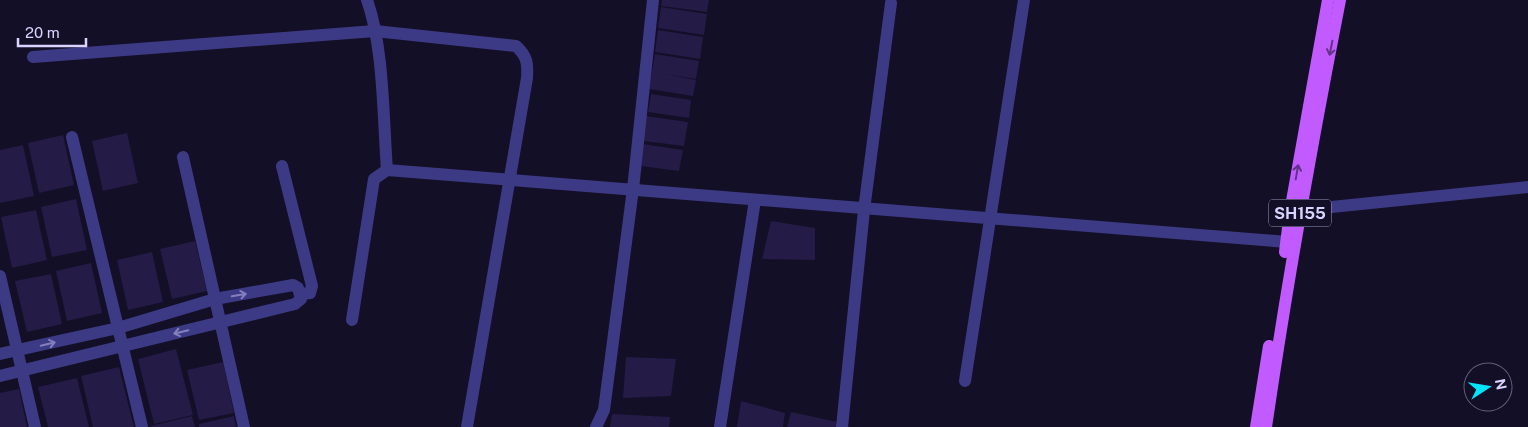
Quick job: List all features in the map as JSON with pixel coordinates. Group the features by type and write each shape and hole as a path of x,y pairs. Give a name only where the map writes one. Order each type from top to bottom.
{"main road":[{"name":"SH155","path":"1266,427 1295,211 1328,0"},
{"name":"SH155","path":"1256,427 1286,242 1295,211 1340,0"}],"street":[{"path":"367,0 375,30 388,170"},
{"path":"596,427 604,410 633,189 654,0"},
{"path":"965,382 1024,0"},
{"path":"842,427 864,210 891,3"},
{"path":"33,58 300,38 375,30 516,46 524,54 528,63 527,78 467,427"},
{"path":"72,137 142,427"},
{"path":"183,157 244,427"},
{"path":"282,166 312,286 310,293 301,294"},
{"path":"352,320 374,179 388,170 633,189 864,210 1286,242"},
{"path":"1295,211 1528,187"},
{"path":"720,427 755,200"},
{"path":"0,276 35,427"},
{"path":"0,354 118,328 215,299 293,286 298,288 301,294 300,299 295,304 0,376"}],"building":[{"path":"662,0 709,0 707,12 661,6"},
{"path":"661,7 707,14 704,35 658,28"},
{"path":"658,30 703,37 700,59 655,52"},
{"path":"655,54 699,61 696,79 666,74 696,80 693,96 649,89"},
{"path":"651,94 691,100 689,118 648,112"},
{"path":"646,116 688,122 684,146 643,141"},
{"path":"127,133 138,183 103,191 92,141"},
{"path":"63,135 74,185 39,193 28,143"},
{"path":"643,144 683,150 679,171 641,166"},
{"path":"23,145 34,196 0,203 0,150"},
{"path":"76,199 87,250 52,257 41,207"},
{"path":"36,210 47,260 12,268 1,217"},
{"path":"771,221 815,228 815,260 762,259"},
{"path":"195,241 207,291 172,299 160,249"},
{"path":"152,252 163,302 128,310 117,260"},
{"path":"91,263 102,313 67,321 56,271"},
{"path":"51,274 62,324 27,332 15,281"},
{"path":"176,349 193,415 154,424 138,359"},
{"path":"626,357 676,359 671,396 623,398"},
{"path":"223,362 234,413 199,420 187,370"},
{"path":"119,367 134,427 93,427 81,376"},
{"path":"77,378 89,427 48,427 38,387"},
{"path":"19,389 27,427 0,427 0,393"},
{"path":"741,401 785,413 783,427 737,427"},
{"path":"791,412 842,423 841,427 787,427"},
{"path":"612,414 670,417 669,427 610,427"},
{"path":"192,416 195,427 151,427 151,426"},
{"path":"234,416 236,427 199,427 199,424"}]}
